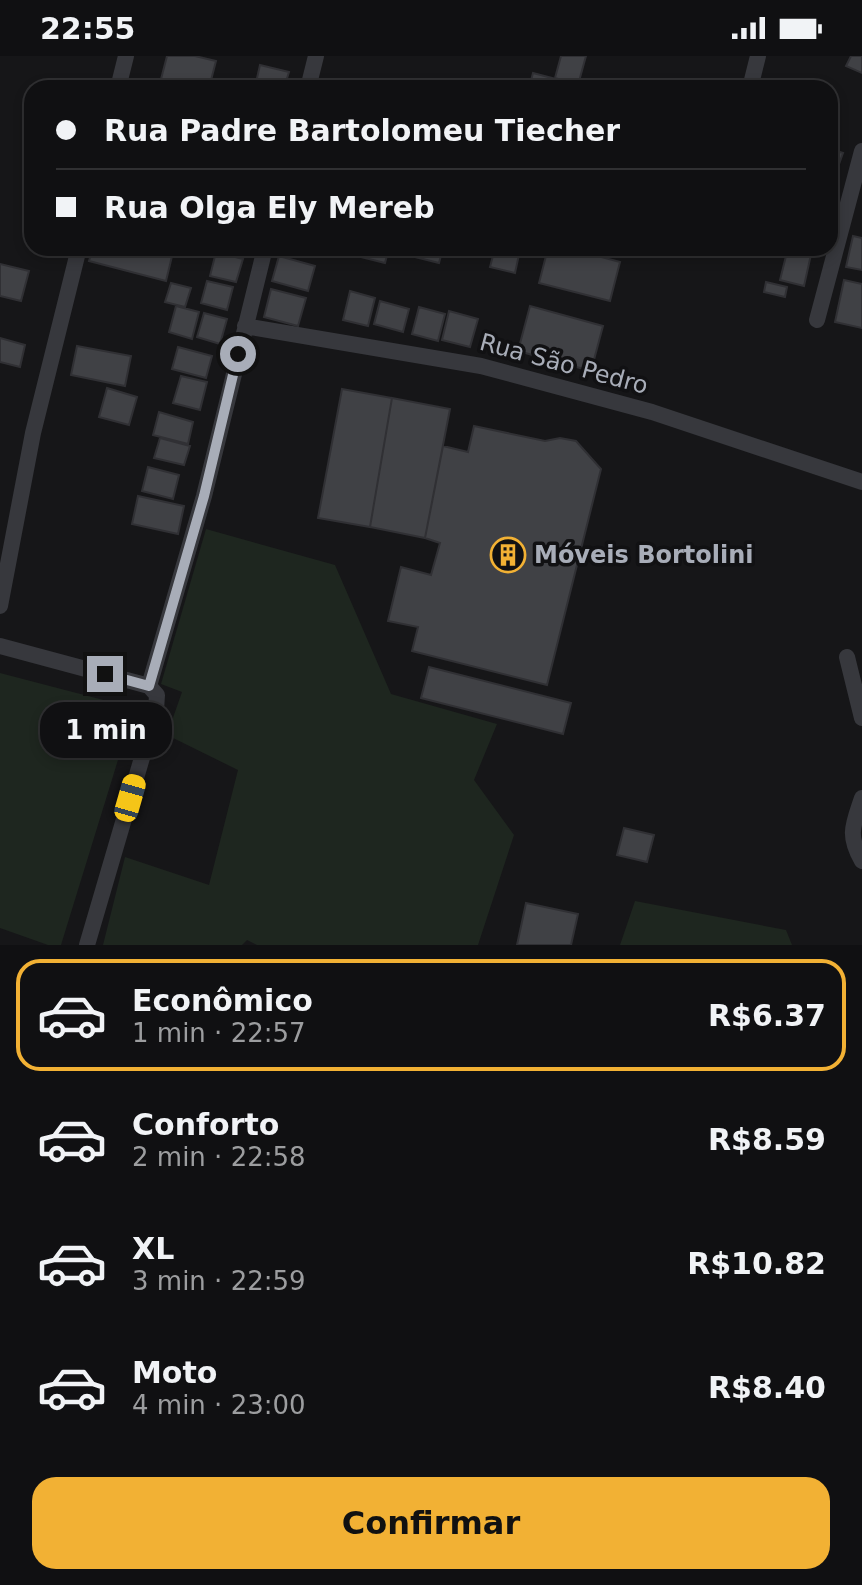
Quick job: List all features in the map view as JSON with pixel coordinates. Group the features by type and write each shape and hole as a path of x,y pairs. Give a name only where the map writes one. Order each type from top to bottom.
{"street":[{"path":"120,80 126,56"},
{"path":"310,80 316,56"},
{"path":"752,80 758,56"},
{"path":"838,241 862,151"},
{"path":"0,606 33,433 77,256"},
{"path":"149,686 204,496 263,256"},
{"path":"817,320 834,256"},
{"name":"Rua São Pedro","path":"245,326 481,366 652,412 862,482"},
{"path":"0,646 149,686 157,695 156,710 87,945"},
{"path":"847,657 862,718"},
{"path":"862,798 852,840 862,861"}],"shaded area":[{"path":"206,529 335,565 391,694 497,724 474,780 514,835 478,945 257,945 247,940 242,945 103,945 125,857 209,885 238,770 167,735 182,692 161,684"},
{"path":"0,673 134,708 61,945 48,945 0,928"},
{"path":"635,901 786,930 792,945 620,945"}],"building":[{"path":"167,56 195,56 216,61 211,80 161,80"},
{"path":"561,56 586,56 579,80 555,78"},
{"path":"851,56 862,56 862,73 846,66"},
{"path":"260,65 289,72 286,80 257,80"},
{"path":"533,73 560,80 531,80"},
{"path":"853,236 862,238 862,270 846,267"},
{"path":"91,256 172,256 166,281 89,261"},
{"path":"215,256 243,259 236,282 210,276"},
{"path":"279,256 315,266 308,291 272,281"},
{"path":"357,256 387,256 385,263"},
{"path":"415,256 441,256 439,263"},
{"path":"493,256 519,256 515,273 490,267"},
{"path":"546,256 598,256 620,262 610,301 539,283"},
{"path":"786,256 811,256 804,286 780,280"},
{"path":"0,264 29,271 21,301 0,296"},
{"path":"844,280 862,284 862,328 835,322"},
{"path":"207,281 233,287 227,310 201,303"},
{"path":"766,282 787,287 785,297 764,292"},
{"path":"171,283 191,288 185,307 165,302"},
{"path":"271,289 306,298 298,326 264,317"},
{"path":"350,291 375,298 368,326 343,320"},
{"path":"380,301 409,309 403,332 374,324"},
{"path":"176,306 199,312 192,339 169,332"},
{"path":"530,306 603,326 591,371 518,351"},
{"path":"419,307 445,314 438,341 412,334"},
{"path":"449,311 478,319 470,347 442,340"},
{"path":"204,313 227,319 220,344 197,337"},
{"path":"0,338 25,345 20,367 0,362"},
{"path":"77,346 131,356 125,386 71,375"},
{"path":"178,347 212,356 206,378 172,369"},
{"path":"181,376 207,382 200,410 173,403"},
{"path":"107,388 137,397 129,425 99,417"},
{"path":"342,389 392,398 370,527 318,518"},
{"path":"392,398 450,409 425,538 370,527"},
{"path":"159,412 193,422 188,444 153,435"},
{"name":"Móveis Bortolini","path":"474,426 545,441 560,438 576,441 601,469 547,685 412,651 418,627 388,621 401,567 431,575 440,543 425,538 443,446 468,452"},
{"path":"160,438 190,446 184,465 154,458"},
{"path":"148,467 179,475 173,499 142,491"},
{"path":"138,496 184,506 178,534 132,524"},
{"path":"429,667 571,703 563,734 421,698"},
{"path":"624,828 654,835 647,862 617,855"},
{"path":"526,903 578,914 571,945 517,945"}],"place":[{"name":"Móveis Bortolini","path":"508,555"}],"route":[{"path":"105,674 149,686 204,496 238,354"}]}
